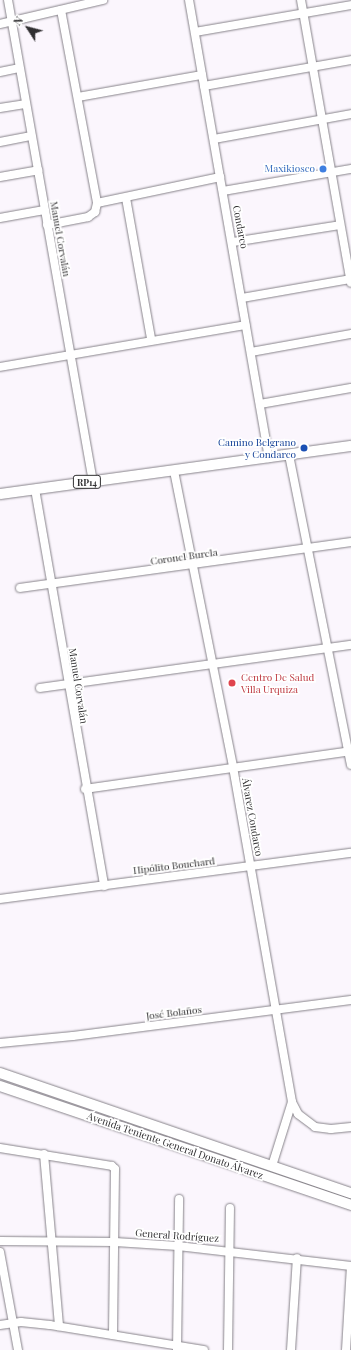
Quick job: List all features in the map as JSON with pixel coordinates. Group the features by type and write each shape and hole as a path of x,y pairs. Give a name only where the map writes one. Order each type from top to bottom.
{"main road":[{"name":"RP14","path":"0,494 351,446"},
{"name":"Avenida Teniente General Donato Álvarez","path":"0,1073 351,1193"},
{"name":"Avenida Teniente General Donato Álvarez","path":"0,1086 351,1205"}],"street":[{"name":"Manuel Corvalán","path":"8,0 93,481"},
{"path":"0,24 103,0"},
{"name":"Condarco","path":"189,0 233,242 245,325 270,458"},
{"path":"242,298 351,280 301,0"},
{"path":"195,32 351,5"},
{"path":"47,225 88,217 95,212 97,203 61,10"},
{"path":"204,86 351,60"},
{"path":"0,72 19,68"},
{"path":"78,97 202,75"},
{"path":"0,108 26,104"},
{"path":"214,139 351,114"},
{"path":"0,142 31,136"},
{"path":"223,191 351,169"},
{"path":"0,177 38,170"},
{"path":"97,203 220,177"},
{"path":"126,198 150,339"},
{"path":"0,218 44,210"},
{"path":"233,242 340,225"},
{"path":"0,367 150,339 245,325"},
{"path":"250,352 351,334"},
{"path":"260,404 351,388"},
{"path":"289,455 350,751 351,765"},
{"name":"Álvarez Condarco","path":"174,471 233,767 250,867 278,1009 292,1102 272,1166"},
{"name":"Manuel Corvalán","path":"35,489 85,789 104,886"},
{"name":"Coronel Burela","path":"20,588 193,566 351,542"},
{"path":"40,688 351,646"},
{"path":"85,789 350,751"},
{"name":"Hipólito Bouchard","path":"0,899 351,853"},
{"name":"José Bolaños","path":"0,1042 73,1036 351,1000"},
{"path":"292,1102 298,1114 315,1127 331,1129 351,1127"},
{"path":"0,1148 112,1166 116,1169 113,1335"},
{"path":"44,1154 53,1240 59,1326"},
{"path":"177,1348 179,1199"},
{"path":"228,1350 230,1208"},
{"name":"General Rodríguez","path":"0,1241 53,1240 178,1246 229,1250 351,1266"},
{"path":"0,1252 18,1350"},
{"path":"291,1350 297,1258"},
{"path":"346,1350 351,1266"},
{"path":"0,1325 13,1322 59,1326 177,1348 204,1350"}],"place":[{"name":"Maxikiosco","path":"323,169"},
{"name":"Camino Belgrano y Condarco","path":"304,448"},
{"name":"Centro De Salud Villa Urquiza","path":"232,683"}]}
